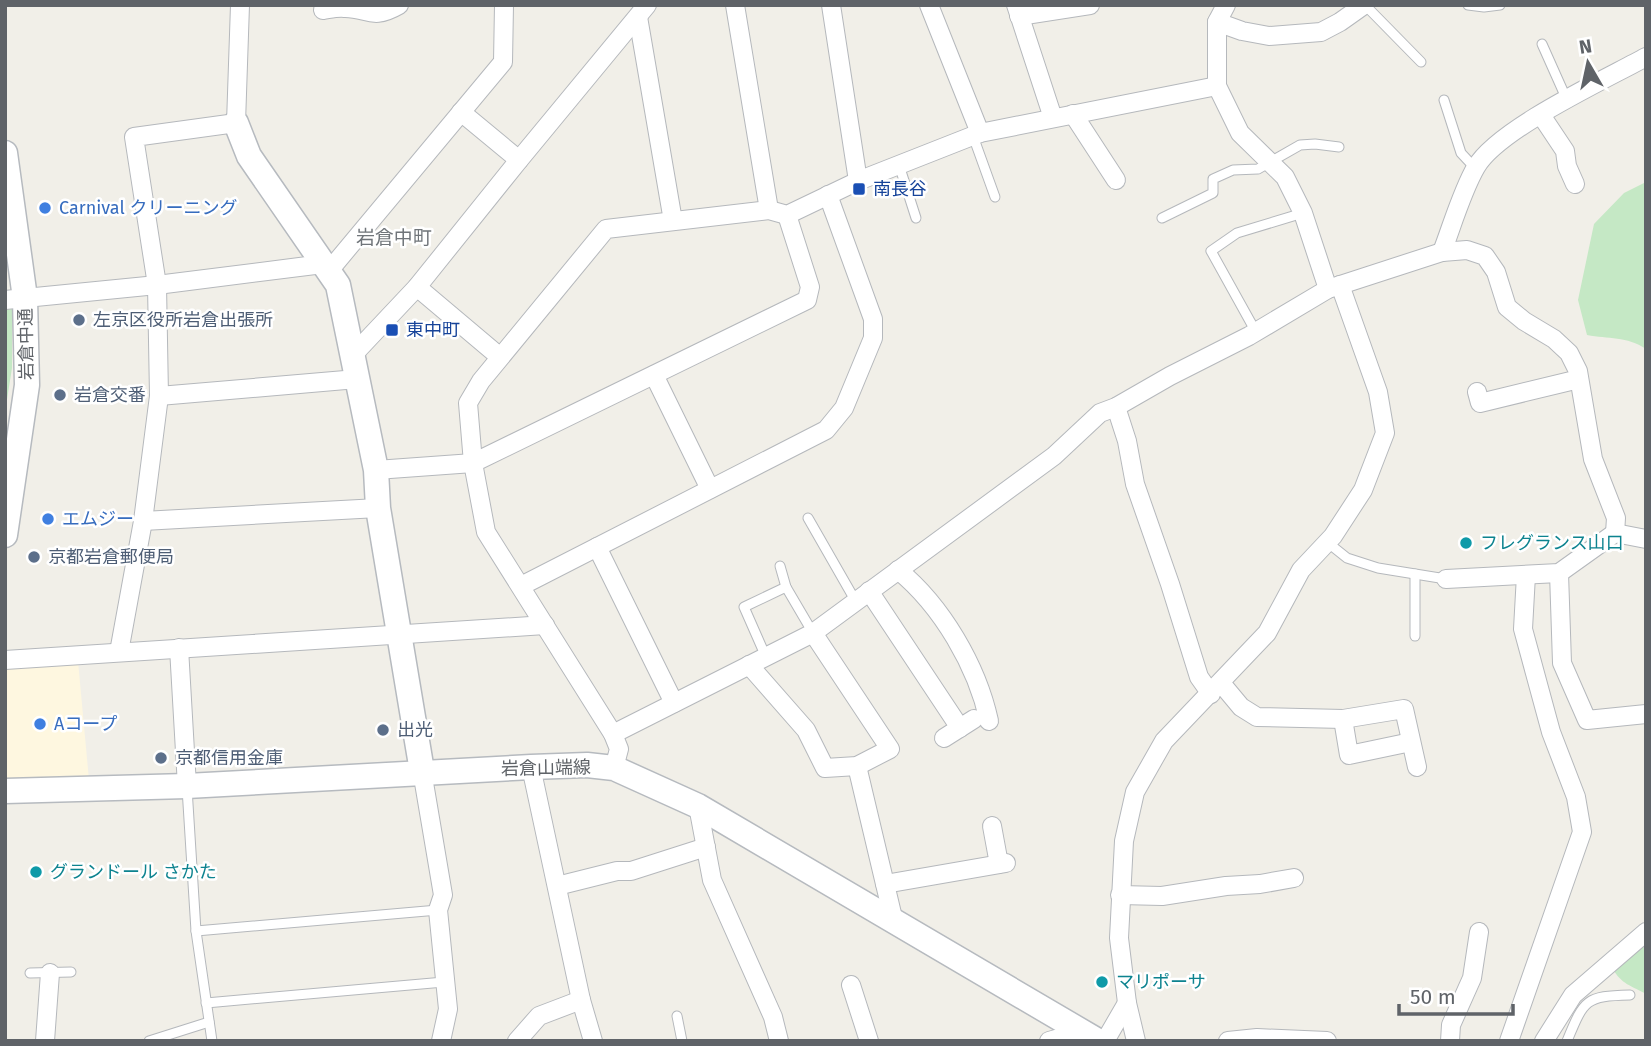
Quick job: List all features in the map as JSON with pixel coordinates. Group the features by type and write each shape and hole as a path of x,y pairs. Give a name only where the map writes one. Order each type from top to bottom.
{"main road":[{"path":"236,123 249,156 338,285 376,470 379,508 422,771"},
{"name":"岩倉中通","path":"5,153 15,299 27,385 8,494 5,535"},
{"name":"岩倉山端線","path":"5,791 187,786 422,771 587,765 614,768 698,806 1096,1037"}],"street":[{"path":"119,652 143,522 159,396 157,285 134,137 236,123 240,5"},
{"path":"323,10 347,7 368,13 386,12 398,5"},
{"path":"15,299 326,268 503,62 504,5"},
{"path":"735,5 769,210"},
{"path":"831,5 858,181"},
{"path":"929,5 976,134"},
{"path":"1053,118 1018,11 1090,5"},
{"path":"1136,1041 1119,938 1124,841 1135,792 1164,741 1267,633 1301,570 1328,542 1363,490 1385,433 1378,392 1303,213 1285,177 1240,133 1217,86 1217,22 1226,5"},
{"path":"1217,22 1242,31 1269,36 1321,32 1364,5"},
{"path":"643,11 673,221"},
{"path":"159,396 355,367 519,160 643,11"},
{"path":"1442,252 1475,168 1490,149 1541,115 1646,57"},
{"path":"614,768 619,749 612,734 486,532 473,463 468,402 500,357 606,229 769,210 787,215 858,181 976,134 1217,86"},
{"path":"461,112 519,160"},
{"path":"1073,114 1116,180"},
{"path":"1541,115 1565,151 1574,184"},
{"path":"521,586 826,430 844,408 873,338 873,319 828,195"},
{"path":"376,470 473,463 807,300 810,287 787,215"},
{"path":"612,734 813,633 1054,456 1100,413 1256,332 1334,287 1442,252 1467,250 1485,256 1496,272 1507,307 1554,339 1569,353 1579,379 1594,459 1616,518 1615,533"},
{"path":"418,288 500,357"},
{"path":"654,375 710,489"},
{"path":"1477,392 1480,403 1579,379"},
{"path":"1116,407 1127,441 1135,484 1199,677 1257,717 1343,719 1404,709 1417,767"},
{"path":"143,522 379,508"},
{"path":"1446,579 1559,573 1615,533 1646,538"},
{"path":"597,547 674,703"},
{"path":"898,570 915,584 942,619 984,699 974,723 944,738"},
{"path":"1559,573 1562,663 1587,720 1646,715"},
{"path":"1509,1041 1582,832 1576,797 1551,732 1523,629 1525,575"},
{"path":"862,596 974,723"},
{"path":"5,660 545,625"},
{"path":"749,665 806,730 825,768 857,766 890,749 813,633"},
{"path":"179,648 187,786"},
{"path":"1343,719 1349,755 1411,742"},
{"path":"857,766 894,922"},
{"path":"531,767 593,1041"},
{"path":"422,771 443,895 438,910 448,1009 441,1041"},
{"path":"698,806 712,880 773,1017 779,1041"},
{"path":"885,884 1002,863 992,826"},
{"path":"557,886 631,871 706,847"},
{"path":"1120,895 1162,896 1294,878"},
{"path":"1544,1041 1573,995 1646,932"},
{"path":"1450,1041 1451,1025 1472,978 1473,939"},
{"path":"45,1041 50,973"},
{"path":"851,985 869,1041"},
{"path":"517,1041 539,1016 582,1000"},
{"path":"1049,1041 1096,1037 1128,1003"},
{"path":"1235,1040 1327,1041"}],"lane":[{"path":"1364,5 1421,62"},
{"path":"1468,5 1500,5"},
{"path":"1542,44 1567,101"},
{"path":"1444,100 1461,153 1475,168"},
{"path":"976,134 995,197"},
{"path":"1162,218 1213,194 1213,179 1233,170 1258,169 1300,145 1339,147"},
{"path":"899,165 916,218"},
{"path":"1256,332 1211,251 1237,233 1303,213"},
{"path":"808,518 862,596"},
{"path":"1328,542 1347,558 1378,568 1446,579"},
{"path":"780,566 786,587 813,633"},
{"path":"1415,574 1415,636"},
{"path":"766,657 744,607 786,587"},
{"path":"187,786 196,931 212,1041"},
{"path":"196,931 438,910"},
{"path":"30,973 71,972"},
{"path":"206,1003 444,982"},
{"path":"1567,1041 1589,1001 1601,996 1630,995"},
{"path":"677,1016 682,1041"},
{"path":"149,1041 209,1022"}],"shaded area":[{"path":"78,661 89,780 5,780 5,665"}],"green space":[{"path":"1646,182 1646,349 1625,340 1587,335 1578,300 1594,224 1624,193"},
{"path":"12,309 12,368 5,412 5,310"},
{"path":"1640,945 1646,949 1646,994 1623,981 1613,969"}],"place":[{"name":"南長谷","path":"859,189"},
{"name":"Carnival クリーニング","path":"45,208"},
{"name":"左京区役所岩倉出張所","path":"79,320"},
{"name":"東中町","path":"392,330"},
{"name":"岩倉交番","path":"60,395"},
{"name":"エムジー","path":"48,519"},
{"name":"フレグランス山口","path":"1466,543"},
{"name":"京都岩倉郵便局","path":"34,557"},
{"name":"Aコープ","path":"40,724"},
{"name":"出光","path":"383,730"},
{"name":"京都信用金庫","path":"161,758"},
{"name":"グランドール さかた","path":"36,872"},
{"name":"マリポーサ","path":"1102,982"}],"district":[{"name":"岩倉中町","path":"394,237"}]}
